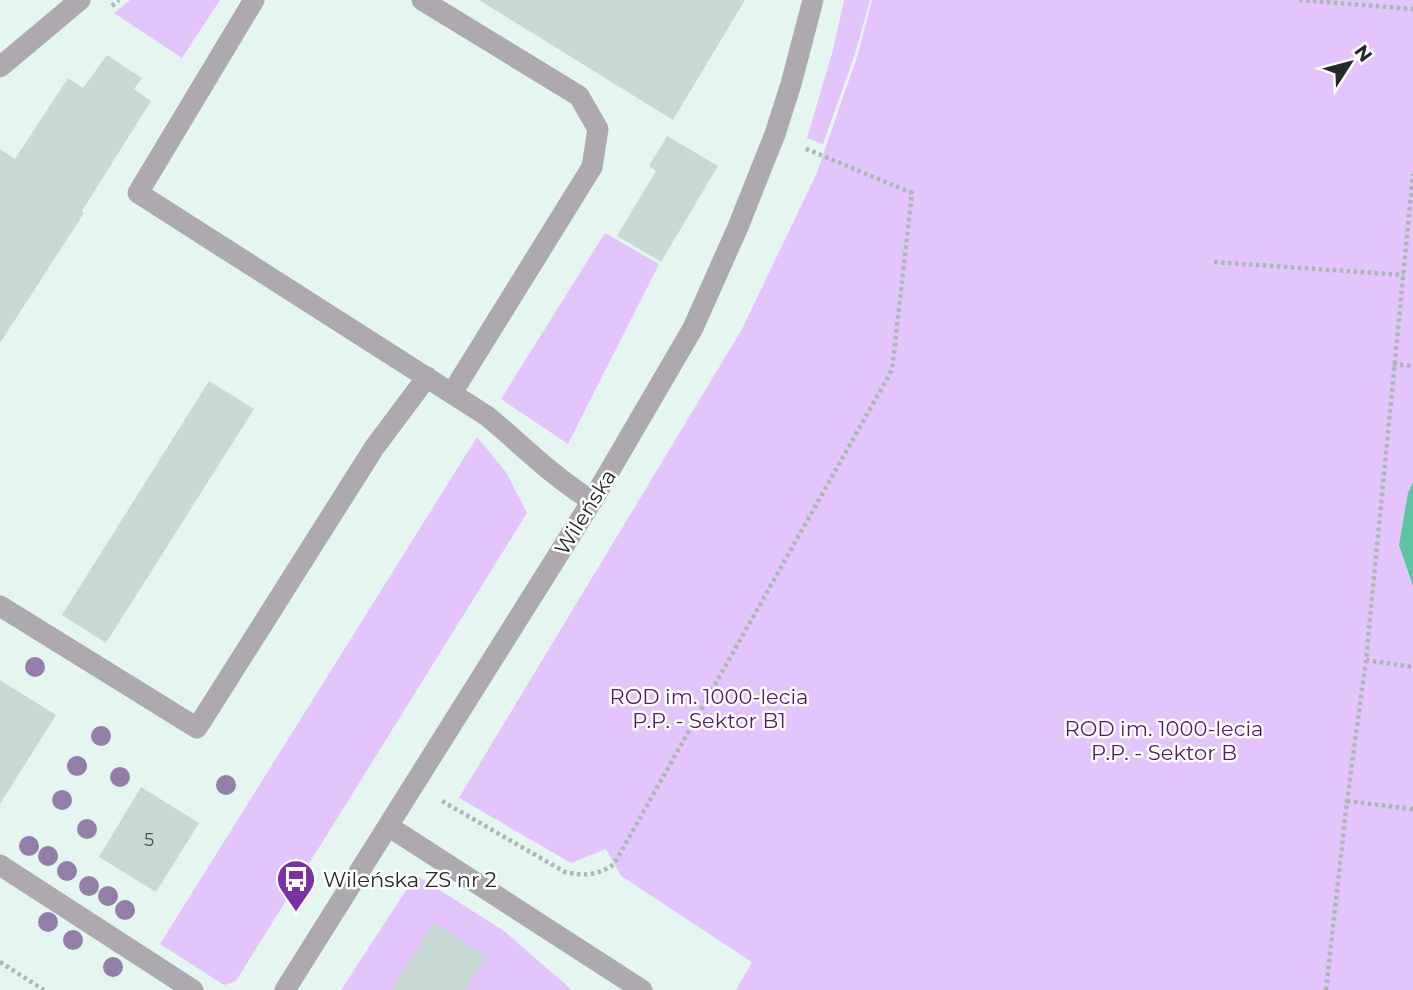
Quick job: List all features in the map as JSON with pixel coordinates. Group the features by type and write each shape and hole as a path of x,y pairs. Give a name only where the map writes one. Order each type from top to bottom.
{"street":[{"path":"0,67 80,0"},
{"path":"254,0 138,193 486,416 535,460 592,501"},
{"path":"422,0 579,96 598,129 592,167 452,393"},
{"name":"Wileńska","path":"285,990 592,501 693,328 717,277 775,134 792,84 813,0"},
{"path":"0,606 197,728 374,448 427,377"},
{"path":"388,826 642,990"},
{"path":"0,865 194,990"}],"path":[{"path":"1299,0 1413,9"},
{"path":"415,783 565,872 583,876 602,872 614,864 892,370 912,193 821,155"},
{"path":"1326,990 1366,660 1413,174"},
{"path":"1214,262 1404,275"},
{"path":"1393,364 1413,366"},
{"path":"1366,660 1413,667"},
{"path":"1347,801 1413,809"},
{"path":"0,962 44,990"}],"green space":[{"path":"130,0 220,0 182,58 114,13"},
{"path":"844,0 870,0 855,54 823,144 807,138 833,50"},
{"name":"ROD im. 1000-lecia P.P. - Sektor B","path":"872,0 1413,0 1413,990 736,990 752,962 621,876 606,849 571,863 459,798 741,331 816,175 858,54"},
{"path":"605,233 659,264 568,444 501,399"},
{"path":"477,437 506,472 527,513 236,981 224,985 160,944"},
{"path":"416,875 504,931 572,990 341,990"}],"shaded area":[{"path":"1413,482 1413,586 1399,545 1408,493"}],"building":[{"path":"479,0 745,0 673,120"},
{"path":"107,55 142,78 134,89 151,101 82,211 84,213 0,343 0,149 15,159 68,78 83,88"},
{"path":"667,136 718,166 661,262 617,236 656,171 649,166"},
{"path":"209,381 254,409 106,643 62,615"},
{"path":"0,680 56,715 0,804"},
{"path":"141,787 199,823 156,892 99,857"},
{"path":"434,923 487,957 465,990 391,990"}],"place":[{"name":"Wileńska ZS nr 2","path":"296,913"}],"park label":[{"name":"ROD im. 1000-lecia P.P. - Sektor B1","path":"709,708"}]}
